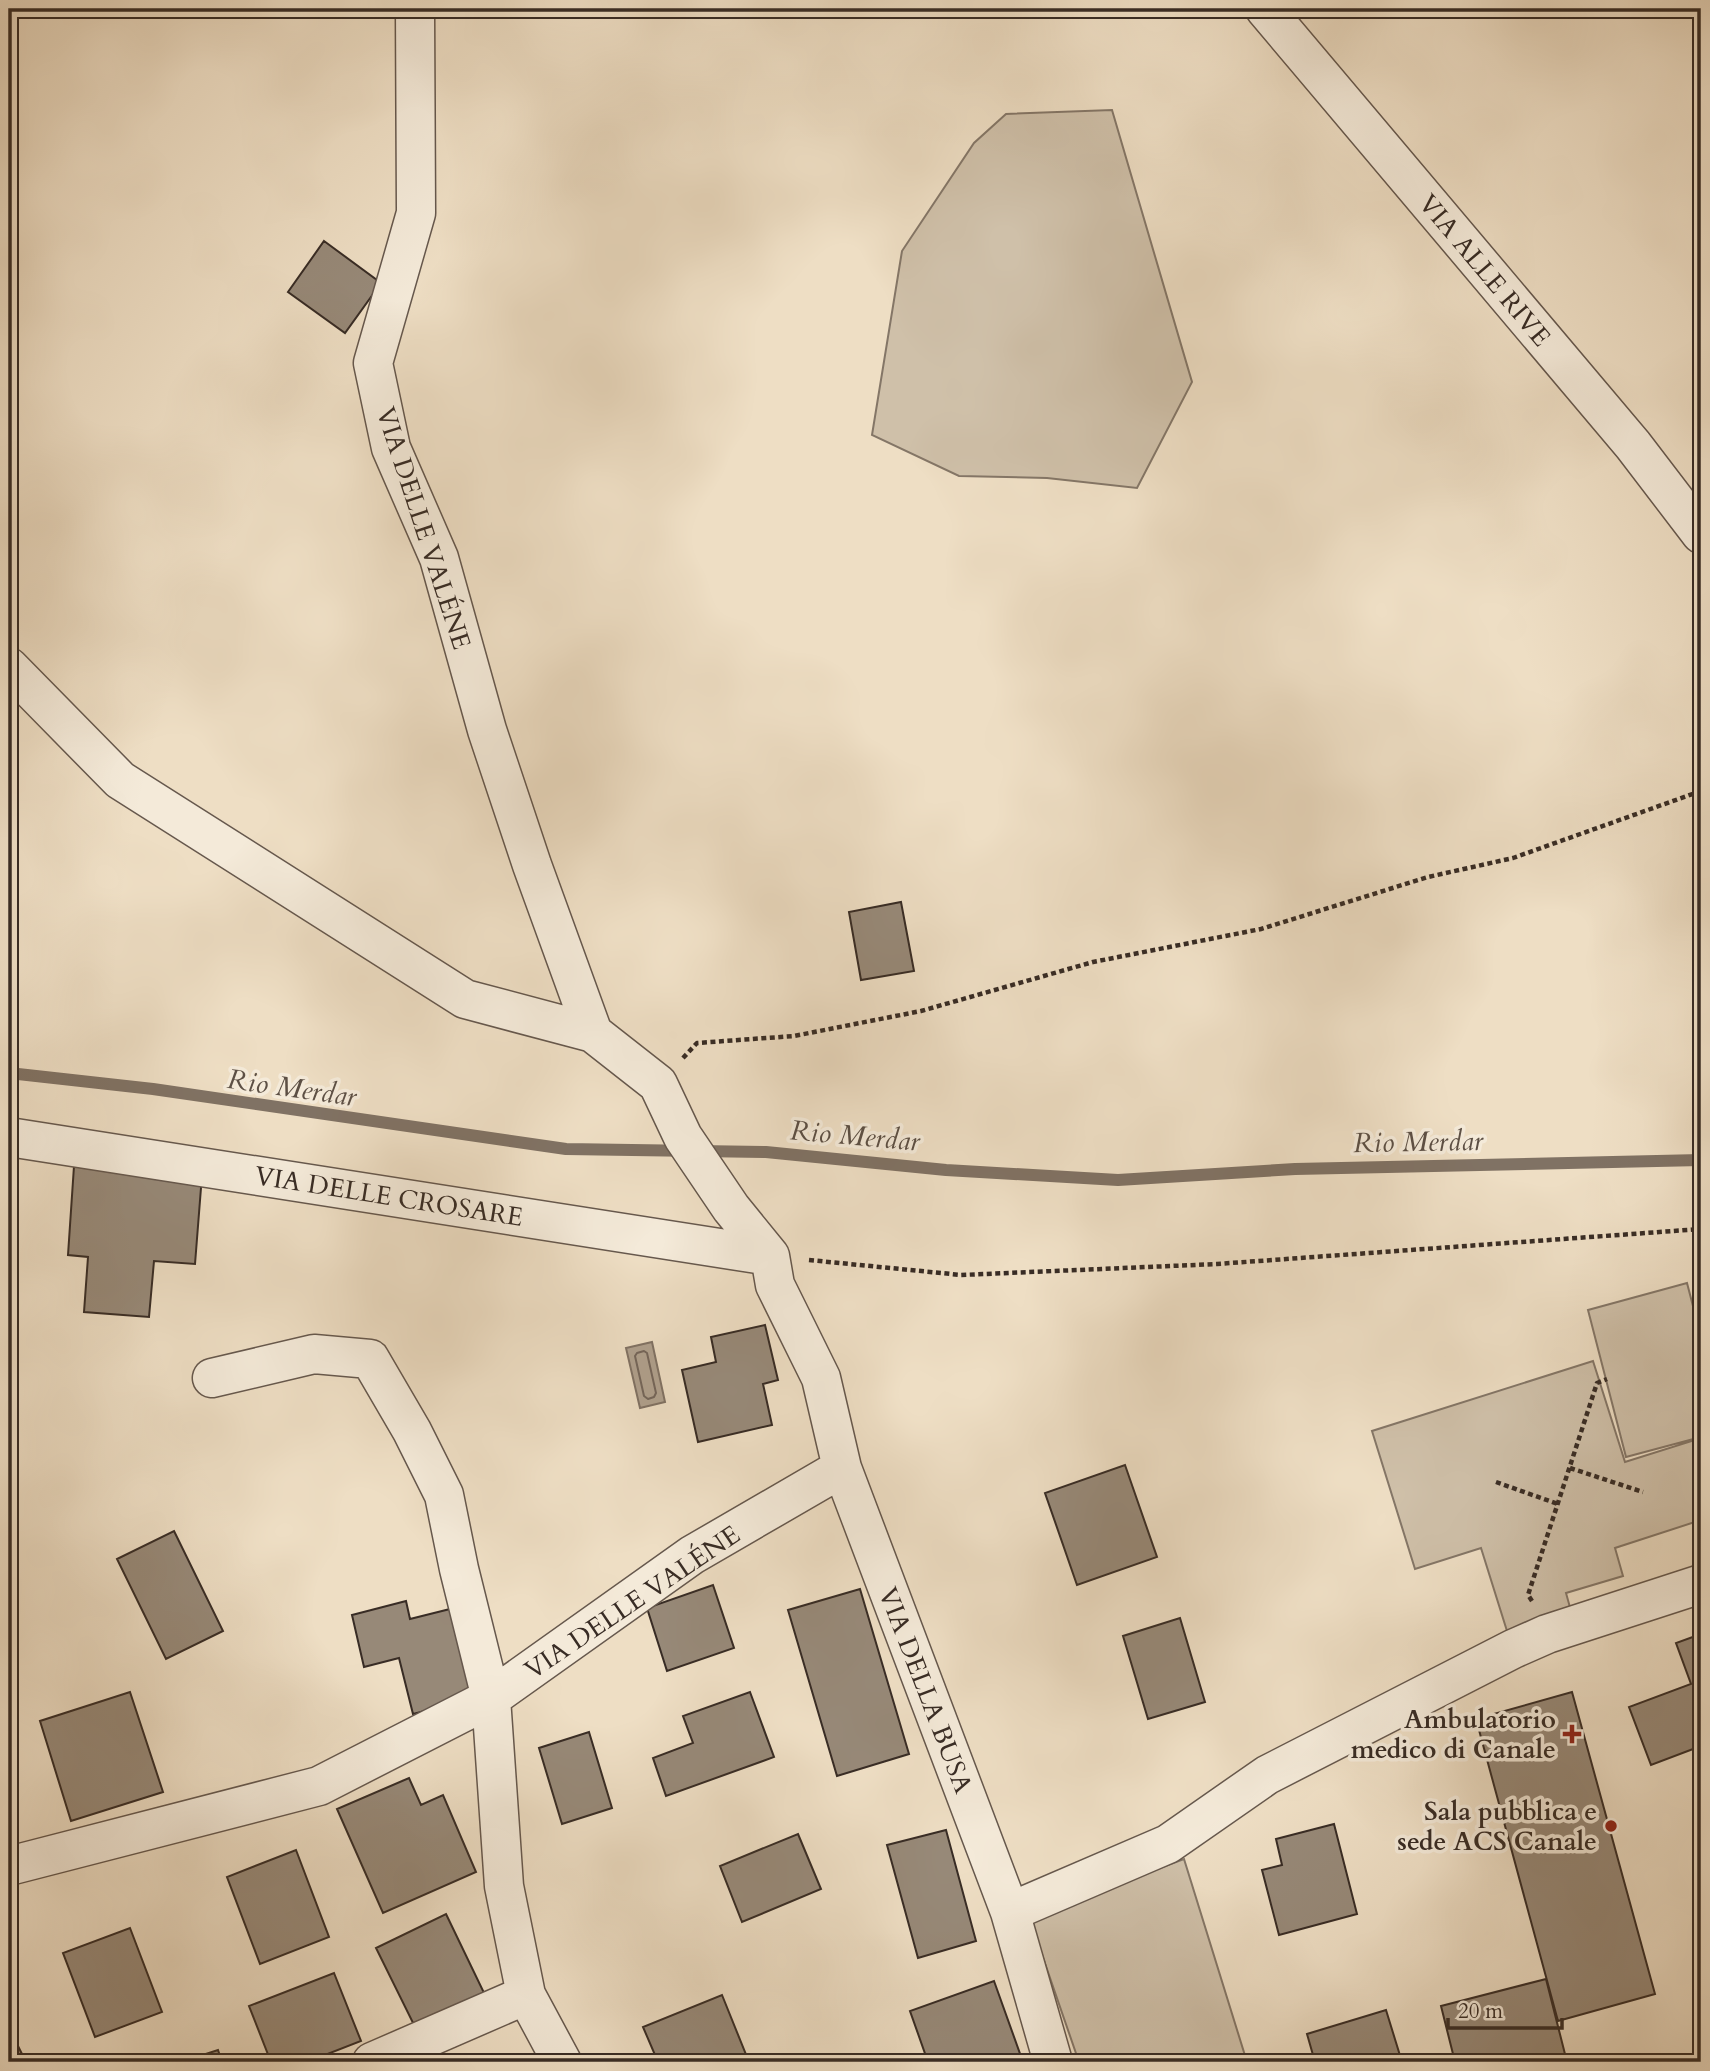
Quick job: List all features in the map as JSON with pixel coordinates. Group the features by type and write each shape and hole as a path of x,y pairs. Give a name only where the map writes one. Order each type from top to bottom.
{"street":[{"name":"VIA DELLE VALÉNE","path":"415,9 416,213 373,363 391,448 439,558 486,730 593,1033"},
{"name":"VIA ALLE RIVE","path":"1265,9 1633,445 1701,534"},
{"path":"9,667 120,780 465,999 593,1033 659,1084 683,1137 731,1208 770,1256 775,1285 821,1378 842,1468"},
{"name":"VIA DELLE CROSARE","path":"9,1138 770,1256"},
{"path":"212,1378 314,1354 370,1359 412,1430 444,1495 491,1698 504,1886 526,1996 562,2062"},
{"name":"VIA DELLE VALÉNE","path":"9,1866 319,1786 491,1698 692,1555 842,1468"},
{"name":"VIA DELLA BUSA","path":"842,1468 1010,1912 1053,2062"},
{"path":"1010,1912 1168,1844 1267,1776 1513,1649 1547,1634 1701,1584"},
{"path":"372,2062 526,1996"}],"path":[{"path":"659,1084 697,1043 794,1036 921,1011 1093,962 1261,929 1428,877 1513,858 1701,791"},
{"path":"770,1256 961,1275 1217,1264 1701,1229"},
{"path":"1547,1634 1528,1595 1597,1383 1607,1379"},
{"path":"1570,1468 1643,1492"},
{"path":"1496,1482 1558,1504"}],"shaded area":[{"path":"1112,110 1192,382 1137,488 1047,478 959,476 872,435 902,251 974,143 1006,114"},
{"path":"1687,1283 1701,1337 1701,1437 1626,1457 1588,1310"},
{"path":"1593,1361 1625,1462 1701,1438 1701,1520 1615,1548 1623,1576 1566,1593 1571,1611 1507,1631 1481,1548 1415,1569 1372,1431"},
{"path":"1184,1859 1247,2062 1079,2062 1029,1917"}],"water":[{"path":"652,1342 665,1402 640,1408 626,1348"}],"building":[{"path":"324,241 381,283 345,333 288,292"},
{"path":"901,902 914,971 861,980 849,912"},
{"path":"74,1166 202,1175 195,1264 154,1261 149,1317 84,1312 88,1257 68,1255"},
{"path":"765,1325 778,1380 763,1384 772,1425 698,1442 682,1370 716,1362 711,1337"},
{"path":"1125,1465 1157,1557 1077,1585 1045,1493"},
{"path":"174,1531 223,1631 166,1659 117,1559"},
{"path":"713,1585 734,1648 667,1671 647,1608"},
{"path":"860,1589 909,1754 837,1776 788,1610"},
{"path":"406,1601 410,1619 454,1608 476,1698 413,1714 399,1658 364,1667 352,1615"},
{"path":"1180,1618 1205,1702 1148,1719 1123,1636"},
{"path":"1701,1634 1701,1746 1651,1765 1629,1707 1691,1684 1676,1643"},
{"path":"130,1692 163,1792 71,1821 40,1721"},
{"path":"750,1692 774,1757 666,1796 653,1758 693,1743 683,1716"},
{"path":"1572,1692 1655,1994 1558,2021 1476,1719"},
{"path":"589,1732 612,1808 562,1824 539,1748"},
{"path":"409,1778 421,1805 443,1795 476,1872 383,1913 337,1809"},
{"path":"1334,1824 1357,1914 1279,1935 1262,1870 1282,1865 1276,1839"},
{"path":"946,1830 976,1941 918,1958 887,1845"},
{"path":"798,1834 821,1889 742,1922 720,1866"},
{"path":"296,1850 329,1937 260,1964 227,1877"},
{"path":"446,1914 486,1997 417,2031 376,1948"},
{"path":"130,1928 162,2012 95,2037 63,1953"},
{"path":"334,1973 361,2041 307,2062 271,2062 249,2006"},
{"path":"1546,1979 1567,2062 1455,2062 1441,2006"},
{"path":"994,1981 1023,2062 928,2062 910,2011"},
{"path":"722,1995 749,2062 658,2062 643,2027"},
{"path":"1386,2010 1402,2062 1315,2062 1307,2034"},
{"path":"9,2028 26,2062 9,2062"},
{"path":"218,2050 222,2062 181,2062"}],"waterway":[{"name":"Rio Merdar","path":"9,1073 153,1089 566,1149 766,1152 946,1170 1118,1180 1295,1169 1701,1160"}],"place":[{"name":"Ambulatorio medico di Canale","path":"1572,1734"},
{"name":"Sala pubblica e sede ACS Canale","path":"1611,1826"}]}
